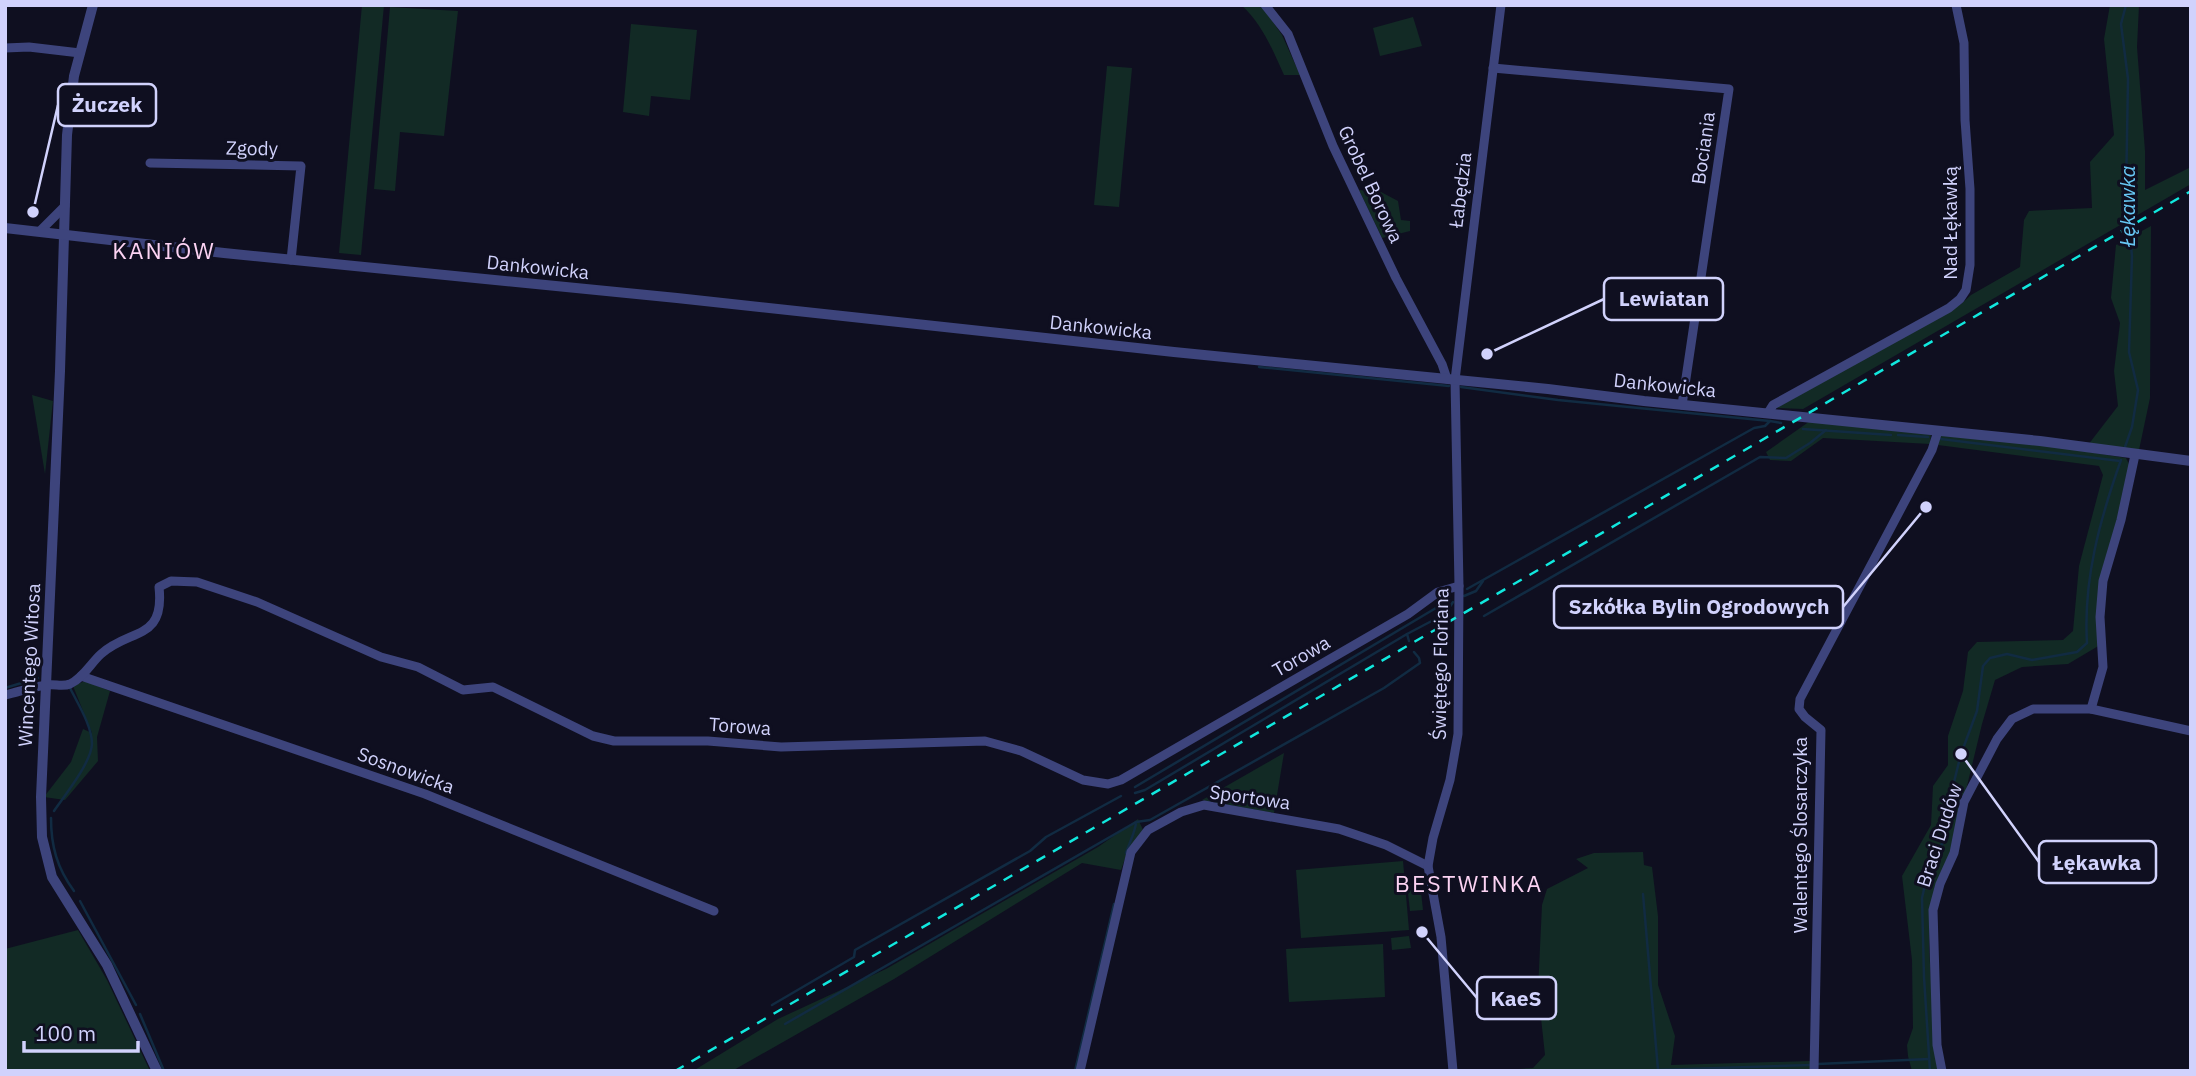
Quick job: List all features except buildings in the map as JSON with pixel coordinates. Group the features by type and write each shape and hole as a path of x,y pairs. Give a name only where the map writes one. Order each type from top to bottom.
{"street":[{"name":"Wincentego Witosa","path":"93,5 80,53 69,112 41,797 42,837 52,877 107,965 157,1071"},
{"name":"Grobel Borowa","path":"1265,5 1287,34 1333,146 1396,278 1451,379"},
{"name":"Łabędzia","path":"1451,379 1502,5"},
{"name":"Nad Łękawką","path":"1768,413 1773,405 1948,308 1960,299 1966,290 1970,271 1970,189 1965,120 1964,43 1956,5"},
{"path":"5,48 29,47 80,53"},
{"name":"Bociania","path":"1493,68 1729,89 1682,405"},
{"name":"Zgody","path":"150,163 301,166 291,260"},
{"path":"40,231 65,206"},
{"name":"Dankowicka","path":"5,228 291,260 690,299 1174,352 1938,430 2191,461"},
{"name":"Świętego Floriana","path":"1451,379 1458,434 1458,734 1450,780 1428,866 1441,937 1453,1071"},
{"name":"Walentego Ślosarczyka","path":"1814,1071 1821,730 1799,709 1800,699 1932,450 1938,430"},
{"path":"2091,709 2103,667 2100,617 2103,581 2121,520 2135,455"},
{"name":"Torowa","path":"81,676 103,652 147,629 161,606 159,587 171,580 197,582 257,602 381,657 418,667 463,690 493,687 593,737 614,741 708,741 781,747 985,741 1021,751 1083,780 1108,784 1121,780 1384,628 1438,592 1459,586"},
{"path":"5,695 46,685 68,685 81,676"},
{"name":"Sosnowicka","path":"81,676 425,794 713,911"},
{"name":"Braci Dudów","path":"1942,1071 1937,1045 1933,910 1940,884 1954,853 1964,802 1997,739 2012,719 2033,709 2091,709 2191,731"},
{"name":"Sportowa","path":"1080,1071 1131,852 1148,830 1181,812 1204,805 1339,829 1386,845 1428,866"}],"green space":[{"path":"362,5 384,5 361,255 339,253"},
{"path":"1241,5 1261,5 1282,35 1300,75 1284,75 1261,29"},
{"path":"2110,5 2139,5 2137,47 2145,151 2145,190 2191,167 2191,184 1803,409 1776,408 1961,304 1971,295 2020,267 2024,220 2029,211 2092,208 2090,162 2114,135 2104,39"},
{"path":"390,7 458,11 444,136 400,132 395,191 374,189"},
{"path":"1413,17 1422,46 1380,56 1373,28"},
{"path":"631,24 697,30 690,100 651,96 649,116 623,112"},
{"path":"1107,66 1132,68 1119,207 1094,205"},
{"path":"1359,190 1381,192 1398,201 1401,220 1410,221 1410,231 1382,238"},
{"path":"2151,226 2150,398 2139,450 2088,445 2118,406 2114,371 2120,323 2111,298 2116,245"},
{"path":"32,395 53,401 45,474"},
{"path":"1810,421 1931,434 1930,444 1823,438 1791,461 1770,460 1766,452"},
{"path":"1940,434 2039,444 2126,458 2130,466 2119,520 2101,581 2100,645 2068,664 2022,667 1995,680 1951,852 1930,911 1929,947 1935,1046 1940,1071 1912,1071 1907,1045 1913,1028 1912,960 1902,876 1931,825 1933,786 1948,765 1948,736 1963,691 1968,652 1977,642 2063,640 2073,631 2079,566 2103,475 2099,466 1938,445"},
{"path":"85,681 110,691 97,737 98,761 65,800 44,797 71,762 83,729 92,733 73,686"},
{"path":"1284,753 1274,813 1202,800"},
{"path":"1138,819 1144,832 1128,850 1121,870 1082,863 894,979 732,1071 693,1071 778,1019 886,969 1098,847"},
{"path":"1643,852 1644,865 1652,867 1658,916 1658,985 1675,1036 1671,1065 1810,1061 1810,1069 1489,1071 1533,1068 1545,1055 1538,990 1542,905 1547,889 1588,868 1576,859 1594,853"},
{"path":"1403,861 1409,930 1301,938 1296,870"},
{"path":"1420,883 1423,910 1410,911 1407,884"},
{"path":"78,930 107,980 150,1071 5,1071 5,949"},
{"path":"1409,936 1411,948 1392,950 1391,938"},
{"path":"1383,944 1385,997 1289,1002 1286,949"}],"waterway":[{"name":"Łękawka","path":"2125,447 2132,427 2138,390 2129,352 2132,256 2126,193 2128,79 2121,24 2126,5"},
{"path":"1259,367 1449,386"},
{"path":"1461,387 1558,400 1770,421"},
{"path":"1467,589 1754,428 1765,426 1770,421 1781,423"},
{"path":"1803,429 1891,435"},
{"path":"1484,616 1760,457 1786,458 1826,430"},
{"path":"1898,435 1928,437"},
{"path":"1941,439 2120,461"},
{"name":"Łękawka","path":"1930,1071 1922,898 1930,863 1944,841 1947,810 1961,754 1977,711 1983,666 1990,658 2007,654 2032,660 2077,652 2087,643 2090,573 2106,505 2121,460"},
{"path":"1464,596 1476,591 1483,581"},
{"path":"1409,641 1407,634 1445,614 1453,602"},
{"path":"1135,787 1441,605"},
{"path":"1135,793 1145,790 1407,634"},
{"path":"1126,853 1136,822 1150,820 1384,688 1420,663 1414,652"},
{"path":"5,688 38,678"},
{"path":"54,811 71,788 91,752 87,723 70,688"},
{"path":"772,1005 854,957 855,950 1121,796"},
{"path":"51,818 56,856 74,891"},
{"path":"785,1024 1136,822"},
{"path":"1643,894 1658,1070 1811,1065"},
{"path":"80,901 136,1005"},
{"path":"1075,1071 1114,904"},
{"path":"140,1014 164,1071"},
{"path":"1818,1064 1929,1059"}],"railway":[{"path":"675,1071 2191,191"}],"place":[{"name":"Żuczek","path":"33,212"},
{"name":"Lewiatan","path":"1487,354"},
{"name":"Szkółka Bylin Ogrodowych","path":"1926,507"},
{"name":"Łękawka","path":"1961,754"},
{"name":"KaeS","path":"1422,932"}],"district":[{"name":"KANIÓW","path":"164,251"},
{"name":"BESTWINKA","path":"1469,884"}]}
